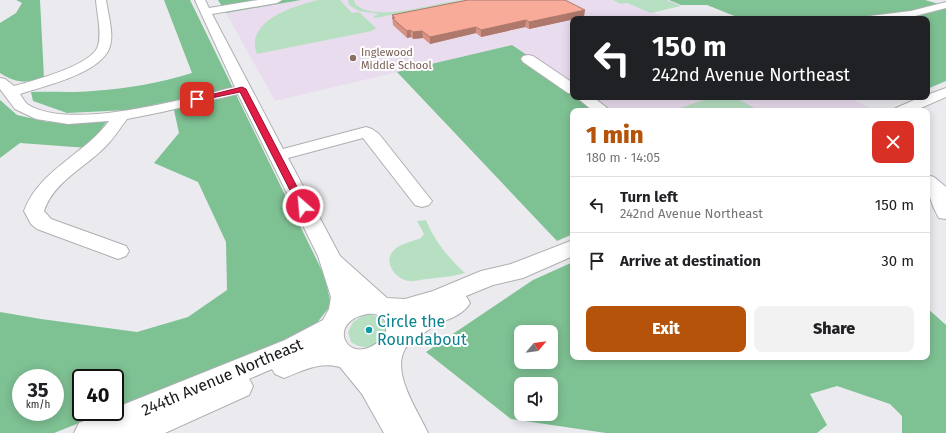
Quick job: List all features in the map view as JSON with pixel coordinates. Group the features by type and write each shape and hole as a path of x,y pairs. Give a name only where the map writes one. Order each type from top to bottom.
{"street":[{"path":"101,0 105,46 103,50 88,64 72,72 6,87 22,107 43,115 85,119 121,116 242,89"},
{"path":"277,0 203,6 242,89 329,256 343,297 341,309 334,324 331,342 334,349 357,366 372,387 400,433"},
{"path":"934,0 946,4"},
{"path":"895,16 911,14 946,4"},
{"path":"528,59 570,88"},
{"path":"930,99 946,92"},
{"path":"587,100 599,108"},
{"path":"908,108 927,100"},
{"path":"118,251 44,224 38,219 34,212 36,204 41,196 53,183 100,143 121,116"},
{"path":"277,156 366,132 373,138 422,201"},
{"path":"937,186 946,213"},
{"path":"334,324 342,314 350,309 365,305 405,308 439,298 489,277 516,272 570,249"},
{"path":"329,256 345,274 382,306 392,312 397,318 400,332 388,365 392,385 413,433"},
{"path":"345,357 362,361 374,359 385,353 411,328 430,317 495,287 516,272"},
{"name":"244th Avenue Northeast","path":"89,433 294,348 334,324"},
{"name":"244th Avenue Northeast","path":"133,433 298,359 315,354 345,357"}],"shaded area":[{"name":"Inglewood Middle School","path":"301,0 669,0 681,5 653,12 662,16 570,16 570,84 512,45 275,101 226,13"},
{"path":"594,100 854,100 871,108 606,108"}],"green space":[{"path":"16,0 40,0 44,78 21,82 0,73 0,23 16,13 22,3"},
{"path":"164,0 190,0 325,277 331,305 316,324 277,343 124,405 124,369 72,369 72,421 84,421 54,433 0,433 0,312 137,332 188,317 227,290 226,242 198,182 154,163 179,133 172,101 128,110 67,113 33,101 31,92 84,92 117,89 155,83 192,73"},
{"path":"218,0 301,0 226,13"},
{"path":"318,0 340,0 352,13 359,12 376,28 372,31 257,54 255,42 258,32 264,24 285,11"},
{"path":"348,0 354,0 356,5 367,10 395,12 468,0 375,18 373,16 380,14 359,11 349,5"},
{"path":"613,0 666,0 681,6 651,13 627,3 621,4"},
{"path":"669,0 925,0 946,6 946,81 930,88 930,16 734,16 707,5 681,5"},
{"path":"512,45 570,84 570,100 594,100 606,108 570,108 570,235 557,241 397,72"},
{"path":"0,100 17,115 48,122 107,121 88,148 20,143 0,158"},
{"path":"704,100 740,100 754,108 680,108"},
{"path":"426,220 442,249 465,273 412,281 405,280 392,270 389,260 394,250 399,246 421,238 424,234 417,221"},
{"path":"570,263 570,360 930,360 930,311 946,325 946,433 902,433 902,416 890,404 837,386 810,394 827,425 817,433 606,433 525,421 558,421 558,377 514,377 514,419 511,419 426,352 533,280"},
{"path":"364,315 377,316 383,320 387,327 387,332 376,344 361,347 351,342 348,332 353,322"}],"building":[{"name":"Inglewood Middle School","path":"468,0 565,0 585,10 529,22 526,20 481,30 476,27 430,37 422,31 407,31 392,18 395,18 392,15"}],"place":[{"name":"Inglewood Middle School","path":"353,58"},
{"name":"Circle the Roundabout","path":"369,330"}],"route":[{"path":"197,99 242,89 303,206"}]}
